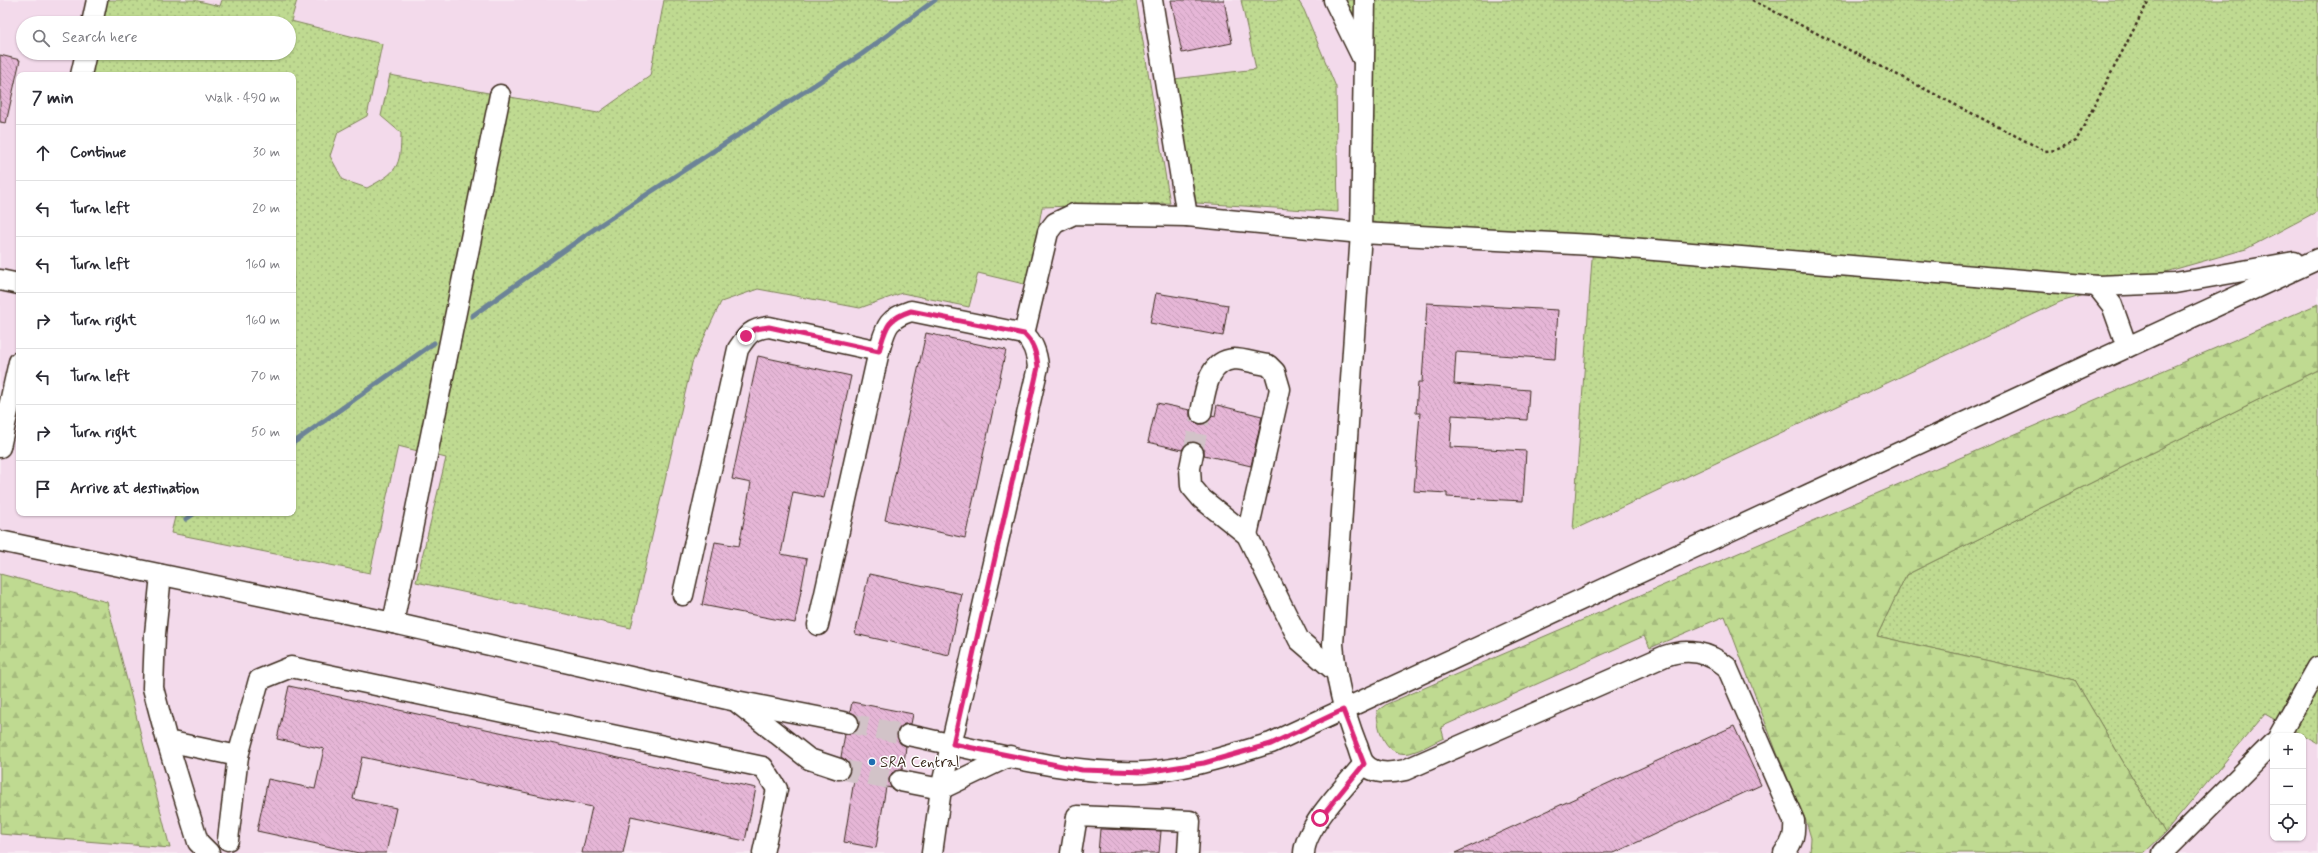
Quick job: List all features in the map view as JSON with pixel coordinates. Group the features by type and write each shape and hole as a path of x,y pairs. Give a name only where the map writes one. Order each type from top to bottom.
{"lane":[{"path":"94,16 97,0"},
{"path":"1152,0 1187,216"},
{"path":"1334,0 1364,61"},
{"path":"1365,0 1361,233 1333,644 1335,671 1343,710 1364,764 1376,770 1390,773 1419,766 1665,656 1677,652 1696,653 1716,658 1727,667 1733,679 1794,822 1795,833 1789,847 1784,853"},
{"path":"82,72 84,60"},
{"path":"393,623 500,95"},
{"path":"1024,334 1048,232 1055,223 1074,214 1187,216 1361,233 1593,245 2097,286 2175,283 2318,258"},
{"path":"908,735 1082,770 1145,772 1204,763 1271,744 2318,258"},
{"path":"0,280 16,283"},
{"path":"2097,286 2112,305 2127,347"},
{"path":"818,625 886,325 897,316 911,311 1024,334 1032,341 1037,357 1038,367 953,744 941,789 932,853"},
{"path":"683,595 738,349 746,336 755,329 769,327 879,351"},
{"path":"1201,413 1208,380 1213,371 1222,364 1234,360 1268,365 1275,372 1279,381 1280,389 1247,535"},
{"path":"0,447 16,375"},
{"path":"1193,453 1190,468 1191,486 1202,499 1247,535 1300,640 1335,671"},
{"path":"0,541 393,623 736,701 848,724"},
{"path":"161,574 155,634 153,688 167,741 198,842 209,853"},
{"path":"228,840 238,756 259,680 292,667 762,767 777,789 763,853"},
{"path":"2281,733 2318,667"},
{"path":"736,701 810,760 838,769"},
{"path":"167,741 238,756"},
{"path":"2163,853 2270,746"},
{"path":"900,781 941,789 1010,756"},
{"path":"1304,853 1308,836 1333,800 1364,764"},
{"path":"1071,853 1077,816 1190,821 1188,853"}],"path":[{"path":"1752,0 2045,151 2056,150 2076,141 2149,0"}],"shaded area":[{"path":"0,0 2318,0 2318,853 0,853"}],"green space":[{"path":"107,0 194,0 220,6 222,0 297,0 292,16 104,16"},
{"path":"664,0 1136,0 1170,203 1042,207 1028,285 978,273 969,307 902,293 860,308 758,289 721,302 692,363 631,628 416,582 446,458 398,446 370,573 171,533 175,516 296,516 296,72 92,72 94,60 296,60 296,22 382,44 367,116 338,132 330,156 343,180 367,188 391,173 398,162 400,154 401,133 381,116 390,75 598,113 650,76"},
{"path":"1241,0 1298,0 1304,10 1336,87 1338,212 1196,203 1174,79 1256,69"},
{"path":"1334,0 2318,0 2318,211 2246,249 2060,302 1573,530 1593,245 1361,233 1363,61"},
{"path":"2318,304 2318,370 1906,575 1877,636 2075,680 2165,833 2144,853 1810,853 1811,838 1806,821 1777,753 1725,616 1650,648 1644,636 1441,727 1444,738 1414,752 1402,753 1395,751 1384,741 1377,718 1377,711 1387,704"},
{"path":"2318,370 2318,744 2306,737 2306,733 2299,733 2265,714 2165,833 2075,680 1877,636 1906,575"},
{"path":"0,574 107,602 170,848 0,834"}],"building":[{"path":"1171,0 1224,0 1232,43 1182,53"},
{"path":"0,55 20,60 17,72 16,72 6,123 0,122"},
{"path":"1156,293 1228,305 1223,336 1150,323"},
{"path":"1427,303 1558,310 1555,359 1456,352 1454,384 1529,390 1527,420 1452,415 1450,447 1526,451 1523,501 1447,497 1447,493 1414,491 1420,413 1416,413 1418,382 1422,382"},
{"path":"926,333 1006,350 965,538 885,520"},
{"path":"758,356 851,376 824,498 793,492 781,554 807,559 795,623 702,605 715,542 739,546 751,483 732,479"},
{"path":"1157,403 1190,410 1190,417 1199,424 1205,424 1212,415 1215,416 1217,405 1262,416 1251,466 1204,455 1204,449 1196,442 1189,442 1182,450 1148,442"},
{"path":"869,574 962,594 949,655 855,634"},
{"path":"289,686 756,788 745,841 631,816 623,853 582,853 592,807 362,757 353,799 396,808 386,853 359,853 257,831 268,779 315,789 324,749 277,739"},
{"path":"852,702 913,714 911,724 904,724 897,732 900,743 906,746 905,755 902,770 892,773 889,779 891,788 886,787 876,848 844,842 854,780 845,778 850,773 850,766 847,761 841,757 845,734 856,731 859,725 856,715 850,712"},
{"path":"1734,726 1761,785 1614,853 1455,853"},
{"path":"1100,829 1161,831 1159,853 1098,853"}],"waterway":[{"path":"472,316 600,225 862,54 935,0"},
{"path":"296,441 434,343"},
{"path":"186,519 190,516"}],"tunnel":[{"path":"1193,453 1201,413"},
{"path":"848,723 908,735"},
{"path":"839,769 900,781"}],"place":[{"name":"SRA Central","path":"872,762"}],"route":[{"path":"746,336 755,329 769,327 879,351 886,325 897,316 911,311 1024,334 1032,341 1037,357 1038,367 953,744 1082,770 1145,772 1204,763 1271,744 1343,710 1364,764 1333,800 1320,818"}]}
